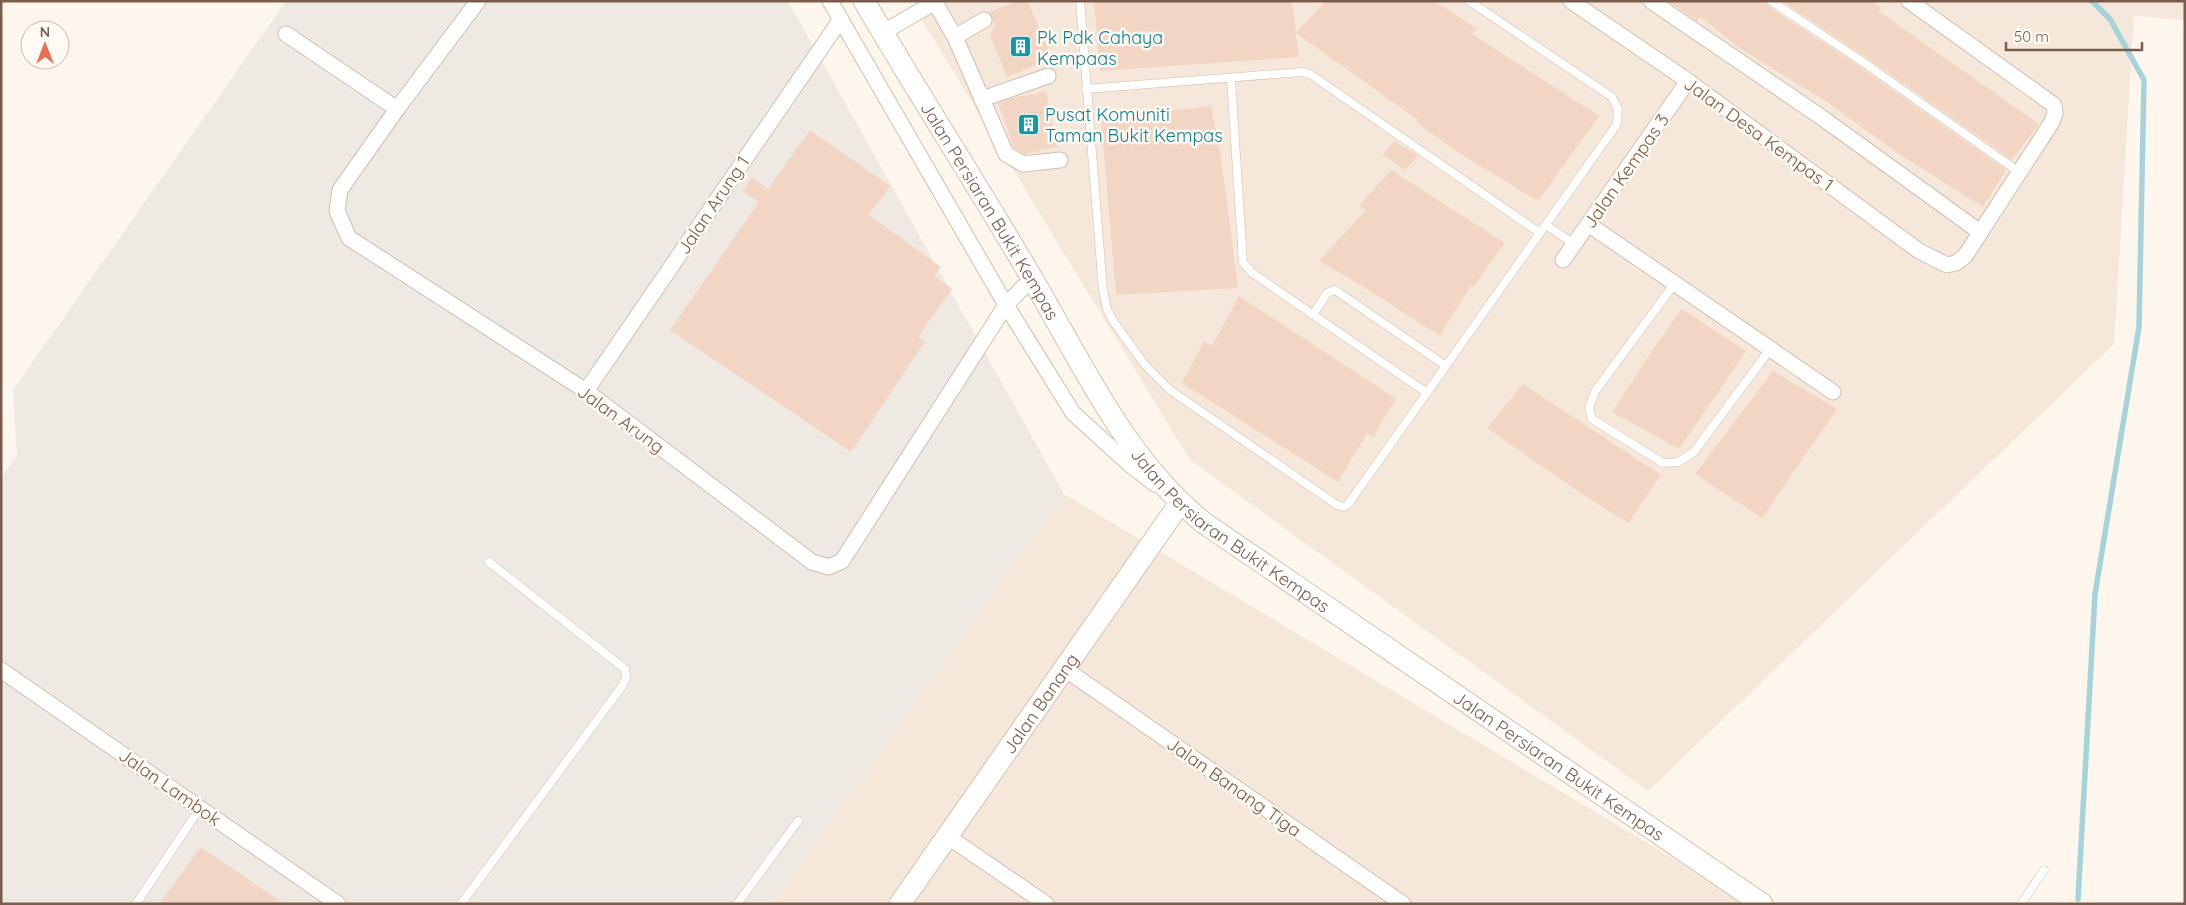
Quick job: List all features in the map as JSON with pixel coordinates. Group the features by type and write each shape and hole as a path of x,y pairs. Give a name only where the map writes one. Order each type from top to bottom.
{"street":[{"name":"Jalan Arung","path":"478,1 397,109 340,190 337,211 349,238 586,391 812,562 829,567 842,561 1006,305 1032,278"},
{"path":"830,1 1006,305 1072,413 1129,464 1180,503"},
{"name":"Jalan Persiaran Bukit Kempas","path":"864,1 1032,278 1108,410 1131,445 1180,503 1204,523 1762,904"},
{"name":"Jalan Desa Kempas 1","path":"1571,1 1688,82 1919,251 1947,265 1956,263 1965,256 1980,232"},
{"path":"1651,1 1821,118 1980,232 2052,122 2055,113 2054,105 1909,1"},
{"path":"882,33 936,2 955,37 1006,154 1023,164 1060,160"},
{"name":"Jalan Arung 1","path":"586,391 841,19"},
{"path":"955,37 984,20"},
{"path":"286,34 397,109"},
{"path":"982,99 1048,76"},
{"name":"Jalan Kempas 3","path":"1563,260 1688,82"},
{"path":"1588,224 1833,392"},
{"name":"Jalan Banang","path":"900,904 1180,503"},
{"name":"Jalan Lambok","path":"1,670 338,904"},
{"name":"Jalan Banang Tiga","path":"1065,670 1403,904"},
{"path":"947,836 1046,904"}],"lane":[{"path":"1080,1 1086,89 1107,309 1113,322 1145,365 1170,390 1337,505 1344,507 1349,503 1617,124 1618,109 1612,97 1469,1"},
{"path":"1771,1 1860,60 2018,172"},
{"path":"1086,89 1302,72 1310,74 1540,233"},
{"path":"1231,78 1243,262 1251,272 1427,393"},
{"path":"1546,225 1574,244"},
{"path":"1675,283 1596,390 1589,407 1592,419 1663,463 1678,462 1693,452 1771,348"},
{"path":"1313,315 1327,293 1335,290 1446,366"},
{"path":"461,904 623,685 626,677 624,669 489,562"},
{"path":"136,904 200,808"},
{"path":"737,904 798,821"},
{"path":"2020,904 2044,870"}],"shaded area":[{"path":"286,1 788,1 1064,494 772,904 1,904 1,478 17,455 13,390"},
{"path":"937,1 2185,1 2185,20 2134,16 2114,344 1648,791 1190,460 917,12"},
{"path":"1064,494 1749,904 772,904"}],"building":[{"name":"Pk Pdk Cahaya Kempaas","path":"1017,1 1027,1 1053,58 1007,77 990,35 995,25 989,12"},
{"path":"1094,1 1292,1 1299,57 1100,71"},
{"path":"1326,1 1434,1 1477,29 1472,34 1599,116 1538,201 1459,153 1416,122 1418,120 1296,33"},
{"path":"1668,1 1765,1 1768,6 1857,65 2006,170 1983,207 1896,152 1827,102 1741,49 1700,17 1697,21"},
{"path":"1782,1 1871,1 1881,8 1878,11 2039,124 2012,160 1863,55"},
{"name":"Pusat Komuniti Taman Bukit Kempas","path":"1046,92 1057,147 1025,154 1014,148 998,103 1016,97"},
{"path":"1211,106 1221,157 1238,288 1116,295 1101,119"},
{"path":"810,130 890,186 869,215 941,267 934,276 952,289 918,337 925,341 851,452 670,330 759,202 743,191 752,177 768,189"},
{"path":"1394,141 1418,156 1405,170 1382,155"},
{"path":"1391,170 1505,243 1473,287 1471,285 1440,336 1359,284 1319,261 1366,210 1359,206"},
{"path":"1239,296 1396,399 1373,437 1367,433 1338,482 1182,383 1204,341 1212,346"},
{"path":"1682,309 1746,351 1679,449 1612,412"},
{"path":"1773,371 1837,409 1762,518 1695,474"},
{"path":"1523,384 1661,475 1628,523 1582,494 1487,428"},
{"path":"201,847 284,904 159,904"}],"waterway":[{"path":"2078,899 2095,594 2139,327 2144,80 2110,19 2092,1"}],"place":[{"name":"Pk Pdk Cahaya Kempaas","path":"1021,47"},
{"name":"Pusat Komuniti Taman Bukit Kempas","path":"1029,124"}]}
